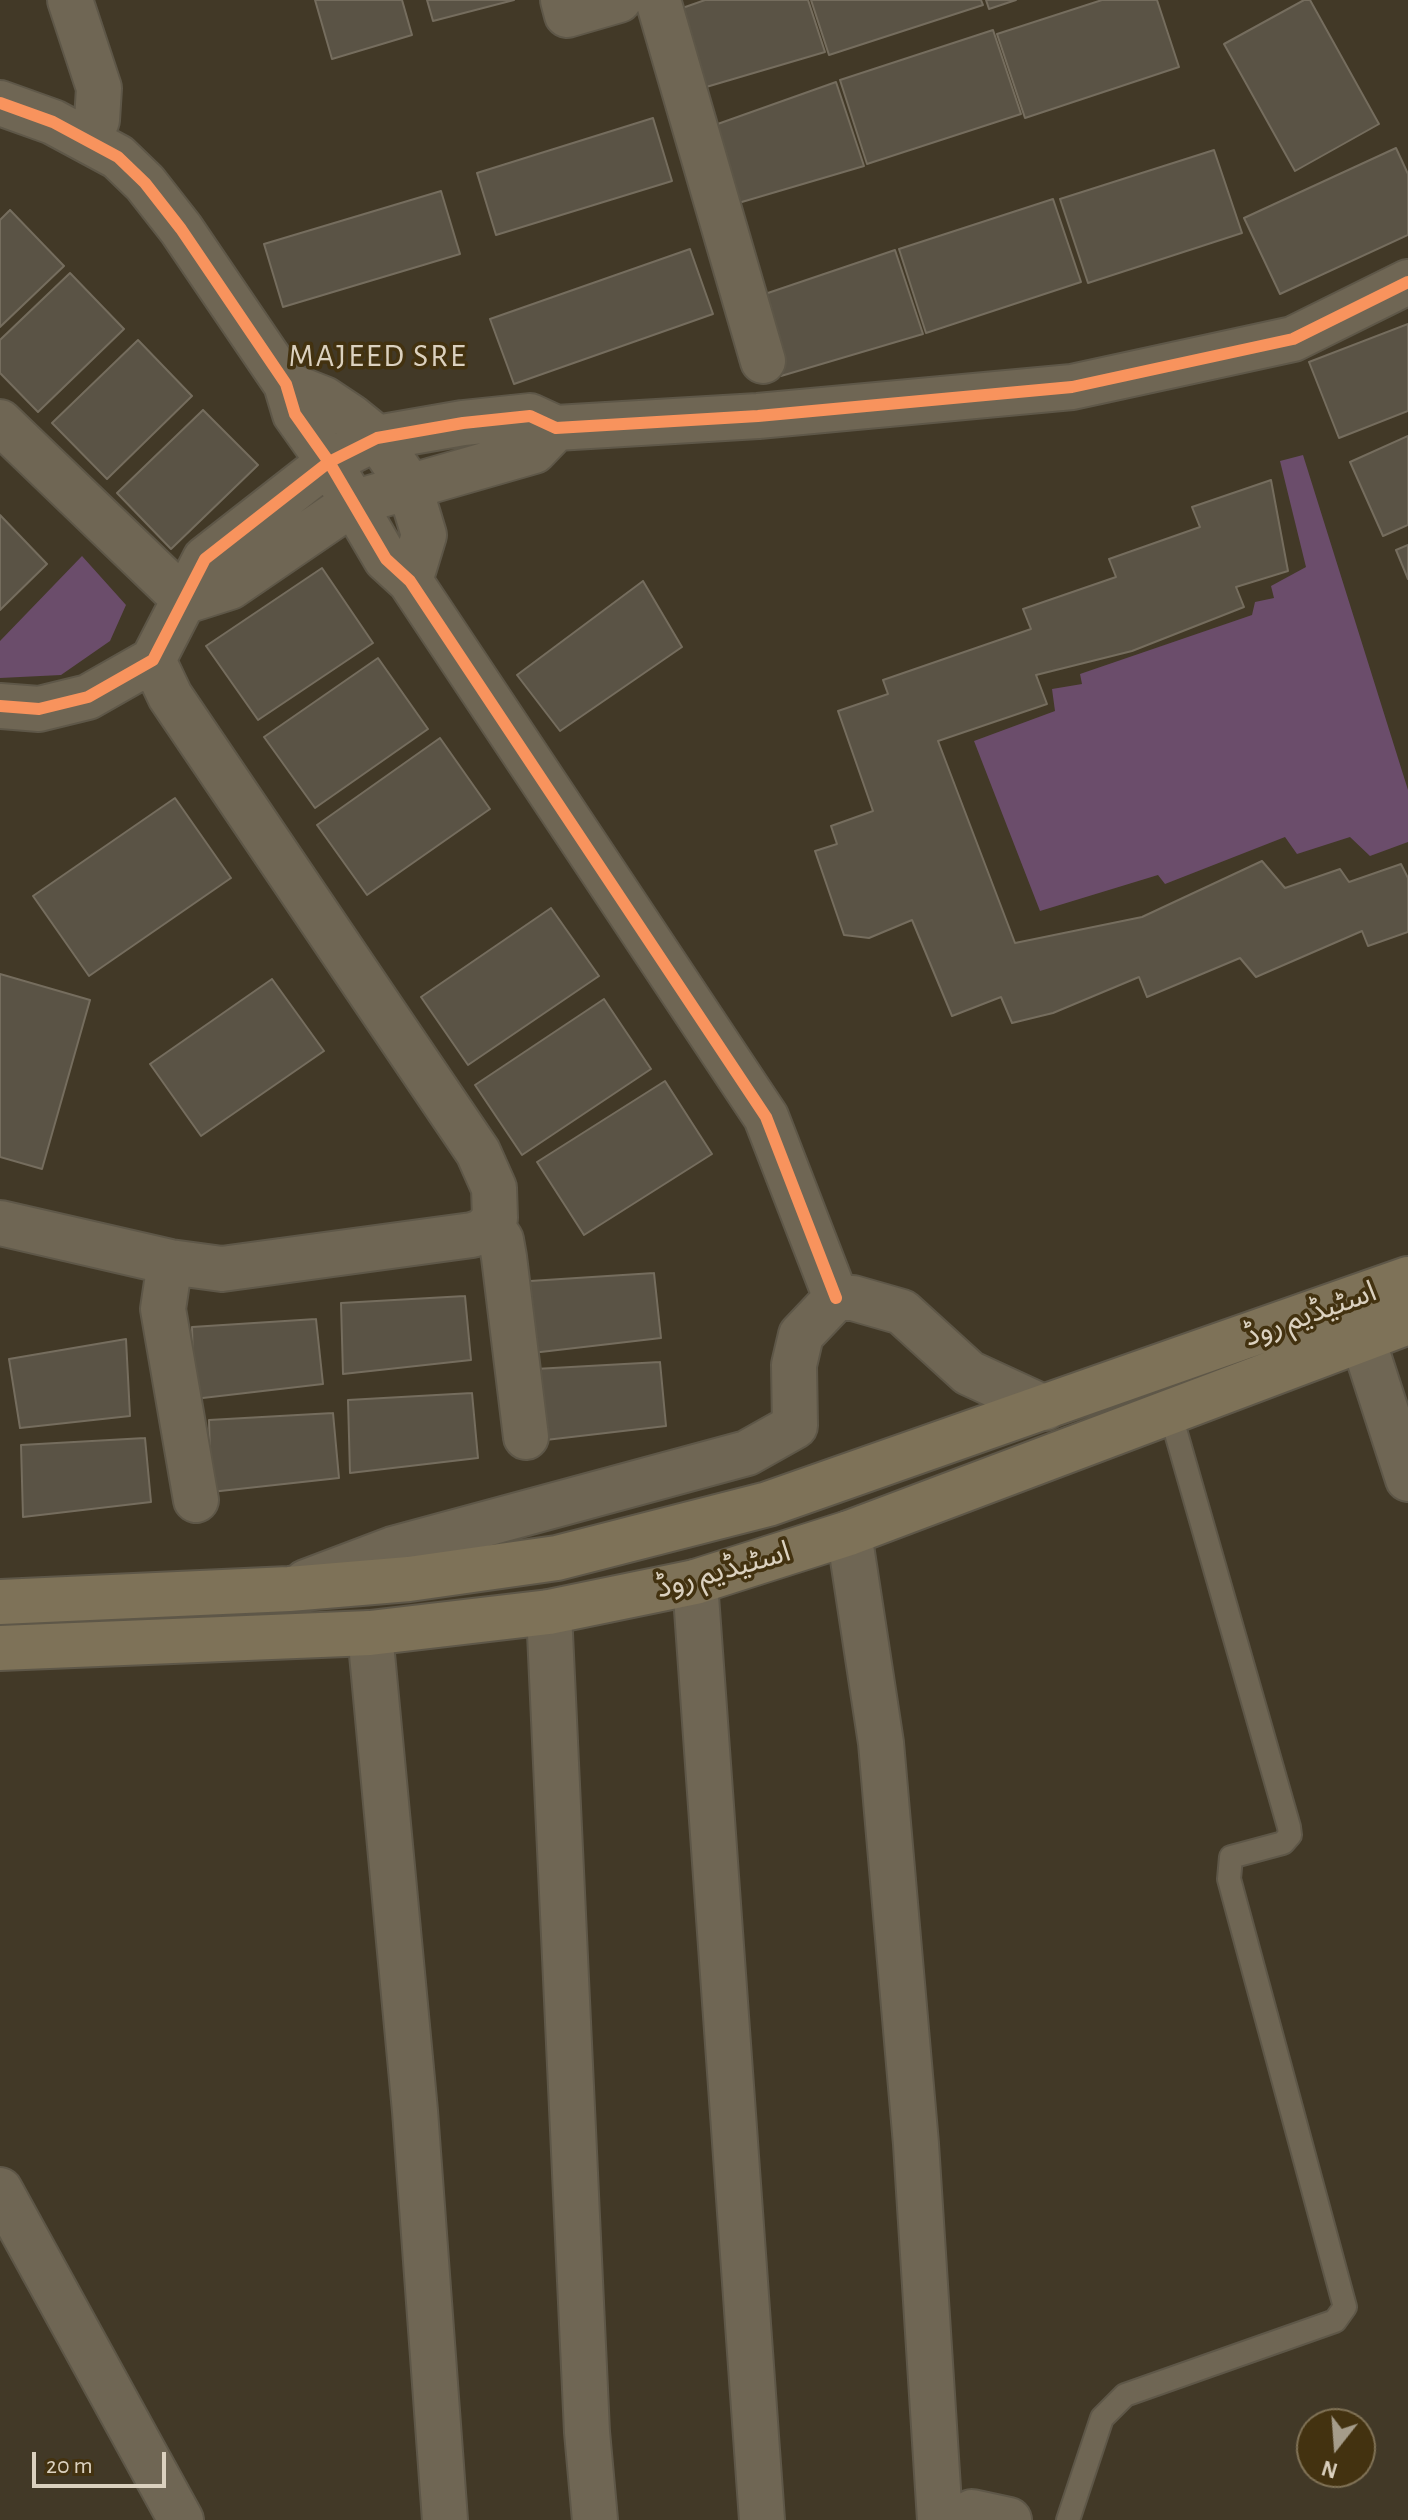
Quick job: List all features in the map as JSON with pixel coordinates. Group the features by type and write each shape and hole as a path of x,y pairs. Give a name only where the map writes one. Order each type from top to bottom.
{"main road":[{"name":"اسٹیڈیم روڈ","path":"0,1602 289,1589 409,1579 557,1558 768,1504 1408,1279"},
{"name":"اسٹیڈیم روڈ","path":"0,1648 370,1633 549,1612 695,1582 849,1533 1408,1322"}],"street":[{"path":"70,0 99,88 97,120 89,140"},
{"path":"563,0 567,15 619,0"},
{"path":"658,0 763,361"},
{"path":"0,103 89,140 118,157 145,183 181,229 286,384 295,414 329,462 386,559 410,581 766,1117 836,1298"},
{"path":"0,706 39,709 88,697 153,660 205,559 329,462 377,438 463,423 530,416 556,428 758,416 1072,387 1293,339 1408,282"},
{"path":"286,384 324,399 377,438 409,485 424,535 410,581"},
{"path":"0,422 186,601"},
{"path":"186,601 230,587 353,503 534,451 556,428"},
{"path":"0,1223 170,1262 222,1269 472,1235 491,1225 497,1207 494,1188 478,1152 170,696 153,660"},
{"path":"491,1225 501,1240 504,1257 526,1437"},
{"path":"170,1262 163,1309 196,1500"},
{"path":"289,1589 393,1549 747,1453 795,1426 794,1365 801,1335 836,1298 853,1298 902,1312 969,1373 1045,1408"},
{"path":"1363,1340 1408,1479"},
{"path":"849,1533 881,1743 916,2144 940,2520"},
{"path":"695,1582 762,2520"},
{"path":"549,1612 585,2385 595,2520"},
{"path":"370,1633 415,2111 445,2520"},
{"path":"0,2190 181,2520"},
{"path":"963,2520 972,2512 1009,2520"}],"lane":[{"path":"1068,2520 1102,2418 1125,2395 1335,2321 1345,2307 1229,1879 1231,1857 1283,1843 1290,1835 1289,1827 1170,1412"}],"shaded area":[{"path":"1303,455 1408,790 1408,842 1370,856 1350,837 1297,854 1285,837 1165,884 1158,875 1040,911 974,741 1055,711 1052,689 1082,684 1080,674 1252,615 1255,602 1274,598 1271,586 1306,567 1280,461"},
{"path":"82,556 126,605 110,641 61,675 0,678 0,641"}],"building":[{"path":"315,0 402,0 412,35 332,59"},
{"path":"427,0 514,0 433,21"},
{"path":"705,0 808,0 825,52 696,90 671,12"},
{"path":"811,0 981,0 983,5 829,55"},
{"path":"986,0 1016,0 989,9"},
{"path":"1102,0 1157,0 1179,67 1025,118 997,34"},
{"path":"1304,0 1310,0 1379,124 1295,171 1224,44"},
{"path":"993,30 1021,114 867,164 840,80"},
{"path":"836,82 864,166 735,204 712,126"},
{"path":"653,118 672,181 496,235 477,173"},
{"path":"1396,148 1408,174 1408,235 1280,294 1244,218"},
{"path":"1214,150 1242,233 1088,283 1060,199"},
{"path":"441,191 460,254 283,307 264,244"},
{"path":"1053,199 1081,282 926,333 899,249"},
{"path":"10,210 64,266 0,327 0,220"},
{"path":"690,249 713,314 514,384 490,319"},
{"path":"895,250 923,334 781,376 756,297"},
{"path":"70,273 124,329 38,412 0,373 0,340"},
{"path":"1408,324 1408,411 1339,438 1309,362"},
{"path":"138,340 192,396 107,479 52,423"},
{"path":"203,410 258,465 171,549 117,493"},
{"path":"1408,436 1408,525 1383,536 1350,462"},
{"path":"1271,480 1288,571 1236,587 1244,607 1132,651 1036,675 1047,704 938,741 1015,943 1142,917 1262,861 1285,888 1340,869 1349,882 1401,864 1408,878 1408,932 1368,946 1362,931 1256,977 1240,958 1147,997 1139,977 1053,1013 1012,1023 1001,997 952,1016 912,920 869,938 844,935 815,851 837,844 831,826 873,811 838,711 888,694 883,680 1031,629 1023,609 1116,577 1109,559 1200,527 1192,507"},
{"path":"0,515 47,564 0,610"},
{"path":"1408,545 1408,579 1396,550"},
{"path":"322,568 373,643 258,720 206,646"},
{"path":"643,581 682,647 560,731 517,675"},
{"path":"378,658 428,729 315,808 264,737"},
{"path":"440,738 490,809 367,895 317,825"},
{"path":"175,798 231,878 89,976 33,896"},
{"path":"551,908 599,976 468,1065 421,997"},
{"path":"0,974 90,1000 42,1169 0,1157"},
{"path":"272,979 324,1051 201,1136 150,1064"},
{"path":"604,999 651,1069 522,1155 475,1085"},
{"path":"665,1081 712,1154 584,1235 537,1162"},
{"path":"654,1273 661,1338 532,1353 530,1281"},
{"path":"465,1296 471,1360 343,1374 341,1303"},
{"path":"316,1319 323,1384 194,1399 192,1327"},
{"path":"126,1339 130,1416 20,1428 9,1359"},
{"path":"660,1362 666,1426 537,1441 535,1369"},
{"path":"472,1393 478,1458 350,1473 348,1400"},
{"path":"333,1413 339,1478 211,1492 209,1420"},
{"path":"145,1438 151,1502 23,1517 21,1445"}],"cycle path":[{"path":"0,103 53,122 118,157 145,183 181,229 286,384 295,414 329,462 386,559 410,581 766,1117 836,1298"},
{"path":"0,706 39,709 88,697 153,660 205,559 329,462 377,438 463,423 530,416 556,428 758,416 1072,387 1293,339 1408,282"}],"district":[{"name":"MAJEED SRE","path":"378,356"}]}
